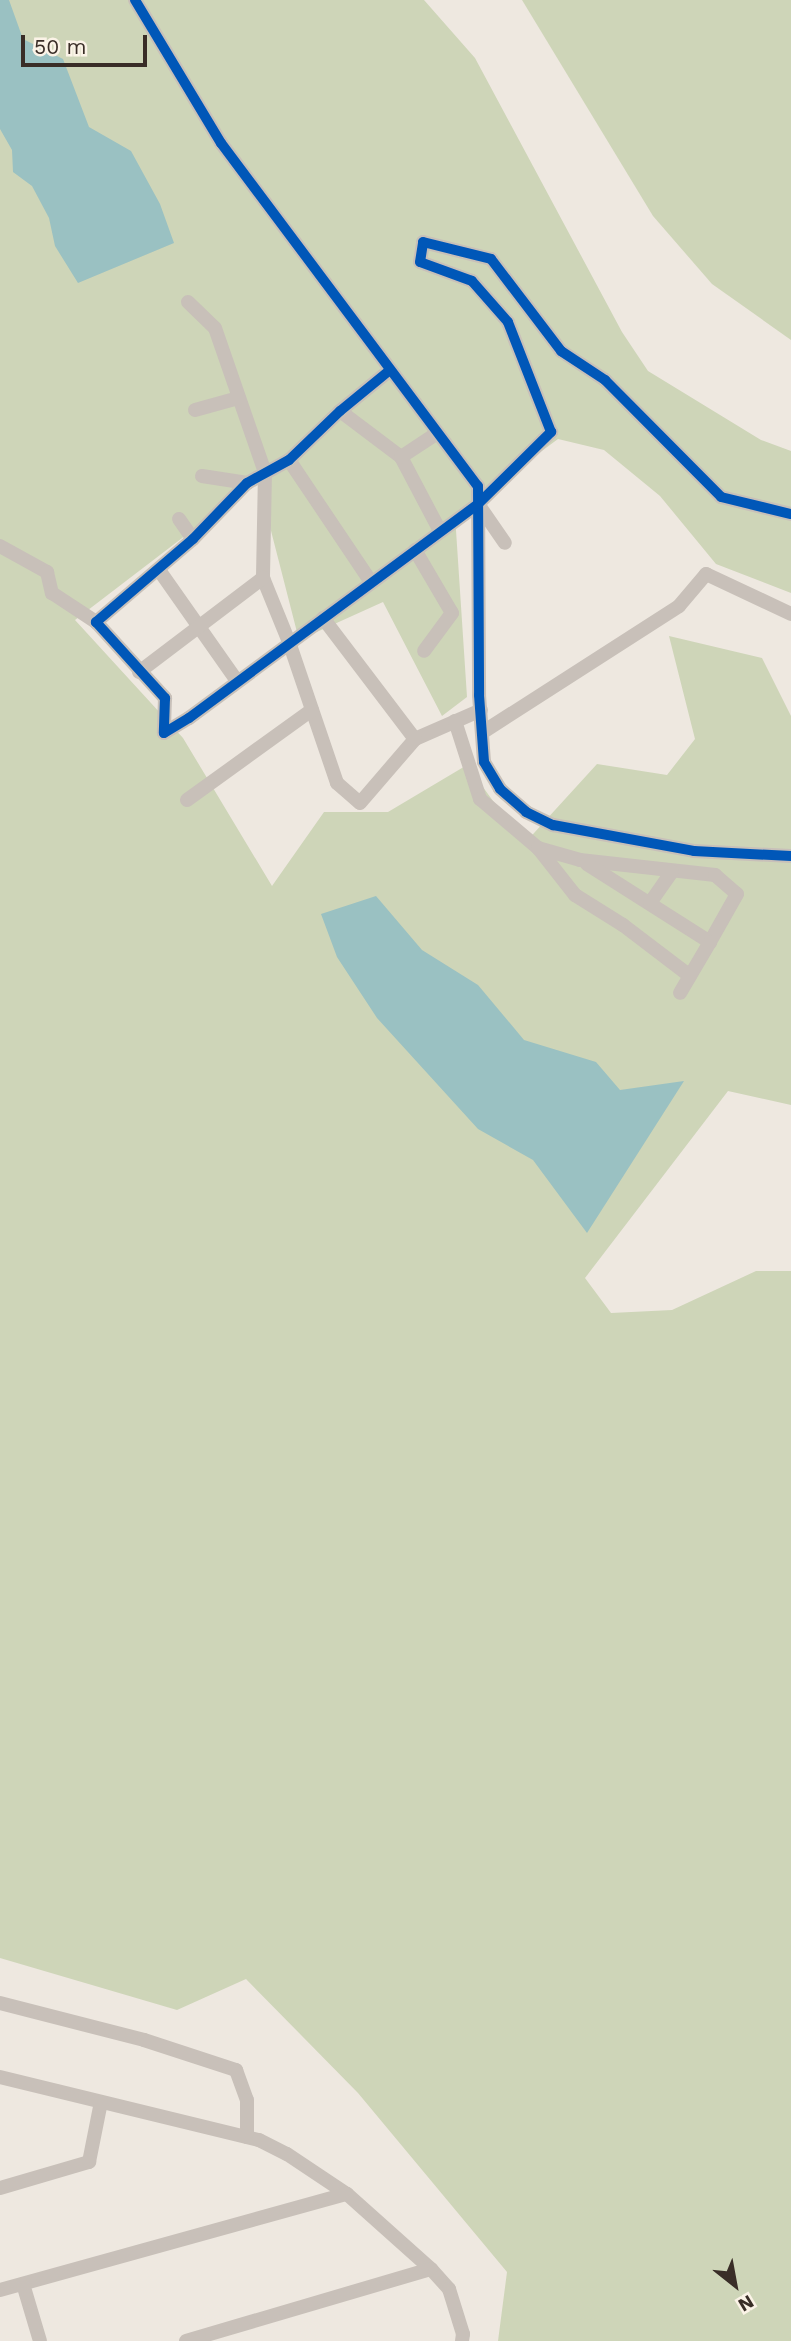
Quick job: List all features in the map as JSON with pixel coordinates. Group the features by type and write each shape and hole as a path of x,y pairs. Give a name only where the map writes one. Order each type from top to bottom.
{"street":[{"path":"135,0 221,143 436,434 478,486 484,762 500,789 526,812 554,825 694,851 791,856"},
{"path":"0,546 47,572 52,593 96,622 165,698 164,733 237,681 478,504 551,432 508,322 472,281 420,262 423,242 491,259 561,351 605,380 720,497 791,514"},
{"path":"188,302 215,328 265,472 263,578 289,642 337,783 360,803 415,739 481,710"},
{"path":"96,622 193,539 247,483 289,460 340,411 390,370"},
{"path":"195,410 238,398"},
{"path":"340,411 401,457 440,531"},
{"path":"401,457 436,434"},
{"path":"289,460 371,582"},
{"path":"201,476 247,483"},
{"path":"478,504 505,543"},
{"path":"179,519 193,539"},
{"path":"415,550 452,613 424,651"},
{"path":"159,570 237,681"},
{"path":"483,732 679,606 706,573 791,614"},
{"path":"139,672 263,578"},
{"path":"323,618 415,739"},
{"path":"187,800 312,710"},
{"path":"455,721 480,799 538,848 576,895 623,925 690,976"},
{"path":"538,848 580,860 715,875 737,894 680,993"},
{"path":"580,860 710,942"},
{"path":"650,903 672,872"},
{"path":"0,2003 144,2040 236,2070 247,2100 247,2137"},
{"path":"0,2077 247,2137 286,2154 347,2194 449,2289 463,2334 462,2341"},
{"path":"0,2188 89,2162 101,2102"},
{"path":"0,2290 347,2194"},
{"path":"186,2341 430,2269"},
{"path":"23,2284 40,2341"}],"green space":[{"path":"0,0 424,0 475,58 622,332 648,371 761,440 791,451 791,593 716,564 660,496 604,450 558,439 455,515 467,697 442,716 383,602 299,640 258,480 75,620 183,738 272,886 324,812 388,812 467,765 524,844 597,764 667,775 695,739 669,636 762,658 791,716 791,1105 728,1091 585,1278 611,1313 672,1310 756,1271 791,1271 791,2341 498,2341 507,2272 358,2093 246,1979 177,2010 0,1958"},
{"path":"522,0 791,0 791,340 712,284 653,216"}],"water":[{"path":"0,0 9,0 23,39 63,59 89,127 131,151 160,204 174,243 78,283 55,246 49,218 32,186 13,172 12,150 0,129"},
{"path":"376,896 422,950 478,985 524,1040 596,1062 620,1090 684,1081 587,1233 533,1160 478,1129 377,1018 337,957 321,914"}],"cycle path":[{"path":"135,0 221,143 478,486 479,695 484,762 500,789 526,812 553,825 694,851 791,856"},
{"path":"390,370 340,411 289,460 247,483 193,539 96,622 165,698 164,733 189,718 478,504 551,432 508,322 472,281 420,262 423,242 491,259 561,351 605,380 721,497 791,514"}]}
